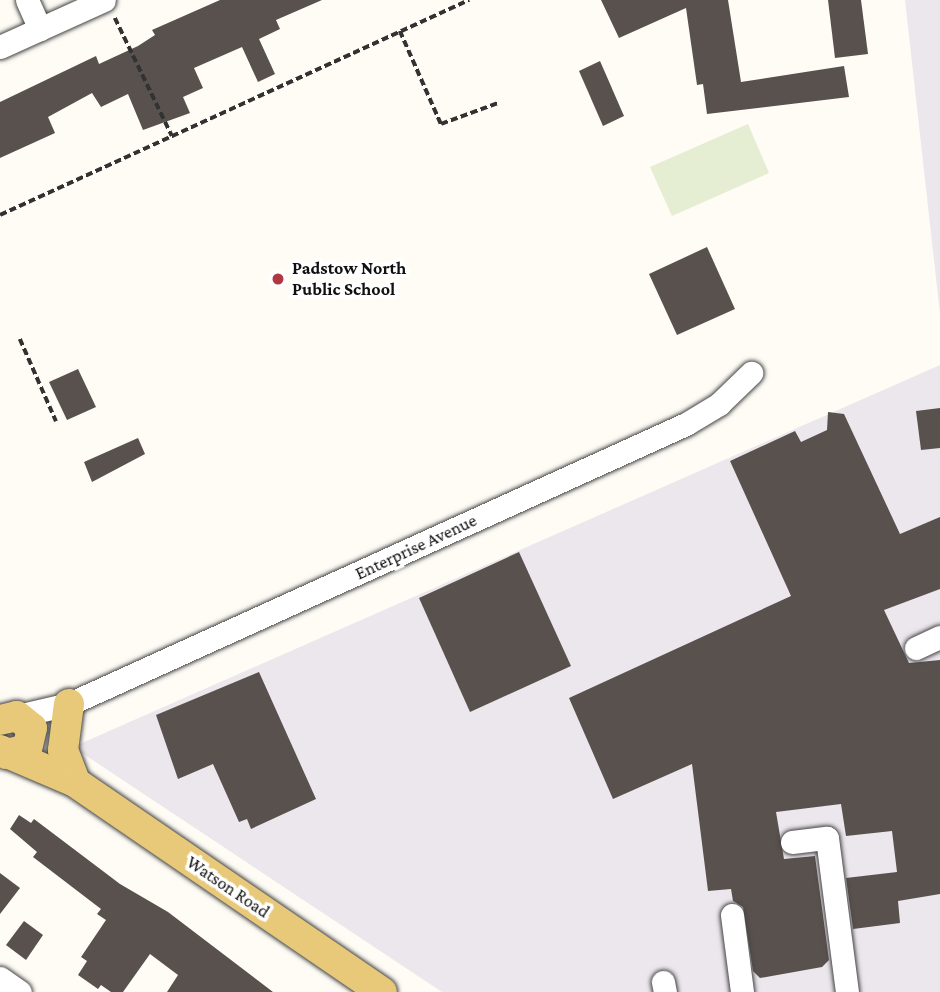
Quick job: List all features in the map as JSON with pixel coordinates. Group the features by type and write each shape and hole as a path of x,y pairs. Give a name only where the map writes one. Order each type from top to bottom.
{"main road":[{"path":"69,704 62,750 75,782"},
{"name":"Watson Road","path":"12,730 75,782 382,992"}],"street":[{"path":"27,0 40,29"},
{"path":"0,47 40,29 108,5"},
{"name":"Enterprise Avenue","path":"12,730 686,424 719,404 751,373"},
{"path":"916,648 940,637"},
{"path":"792,842 827,838 847,992"},
{"path":"732,915 742,992"},
{"path":"0,978 20,992"}],"path":[{"path":"0,215 469,0"},
{"path":"108,5 172,136"},
{"path":"400,32 441,124 498,103"},
{"path":"20,338 56,421"}],"shaded area":[{"path":"905,0 940,0 940,314"},
{"path":"940,365 940,992 442,992 73,747"}],"green space":[{"path":"748,124 769,173 672,216 650,167"}],"building":[{"path":"220,0 322,0 276,20 280,29 259,39 275,74 258,82 242,47 194,68 203,88 183,97 190,113 143,130 128,94 101,107 92,93 48,117 55,133 0,158 0,102 96,56 99,64 138,46 155,35 152,30"},
{"path":"601,0 728,0 741,82 844,66 849,97 707,114 703,84 697,85 686,8 619,38"},
{"path":"828,0 861,0 868,54 835,58"},
{"path":"600,61 624,116 603,126 579,71"},
{"path":"707,247 735,309 677,335 649,274"},
{"path":"78,369 96,407 67,420 49,382"},
{"path":"940,408 940,448 921,450 916,411"},
{"path":"828,412 844,414 900,534 940,517 940,589 884,610 909,663 940,660 940,894 898,901 900,923 853,929 846,878 897,872 892,831 846,836 841,804 776,812 784,859 815,856 829,960 822,967 760,978 753,971 743,907 733,901 731,889 708,891 692,764 613,799 569,698 791,596 730,461 795,431 801,442 827,430"},
{"path":"138,438 145,454 92,482 84,462"},
{"path":"519,552 571,666 470,712 419,598"},
{"path":"259,672 316,799 251,829 247,819 239,822 213,764 178,779 156,715"},
{"path":"19,815 31,823 34,819 120,884 168,912 273,992 167,992 178,975 150,954 123,992 111,992 101,985 98,989 78,975 87,961 81,957 106,920 97,914 101,909 33,857 37,852 10,829"},
{"path":"0,873 20,888 0,914"},
{"path":"24,921 43,935 26,960 6,945"}],"place":[{"name":"Padstow North Public School","path":"278,279"}]}
